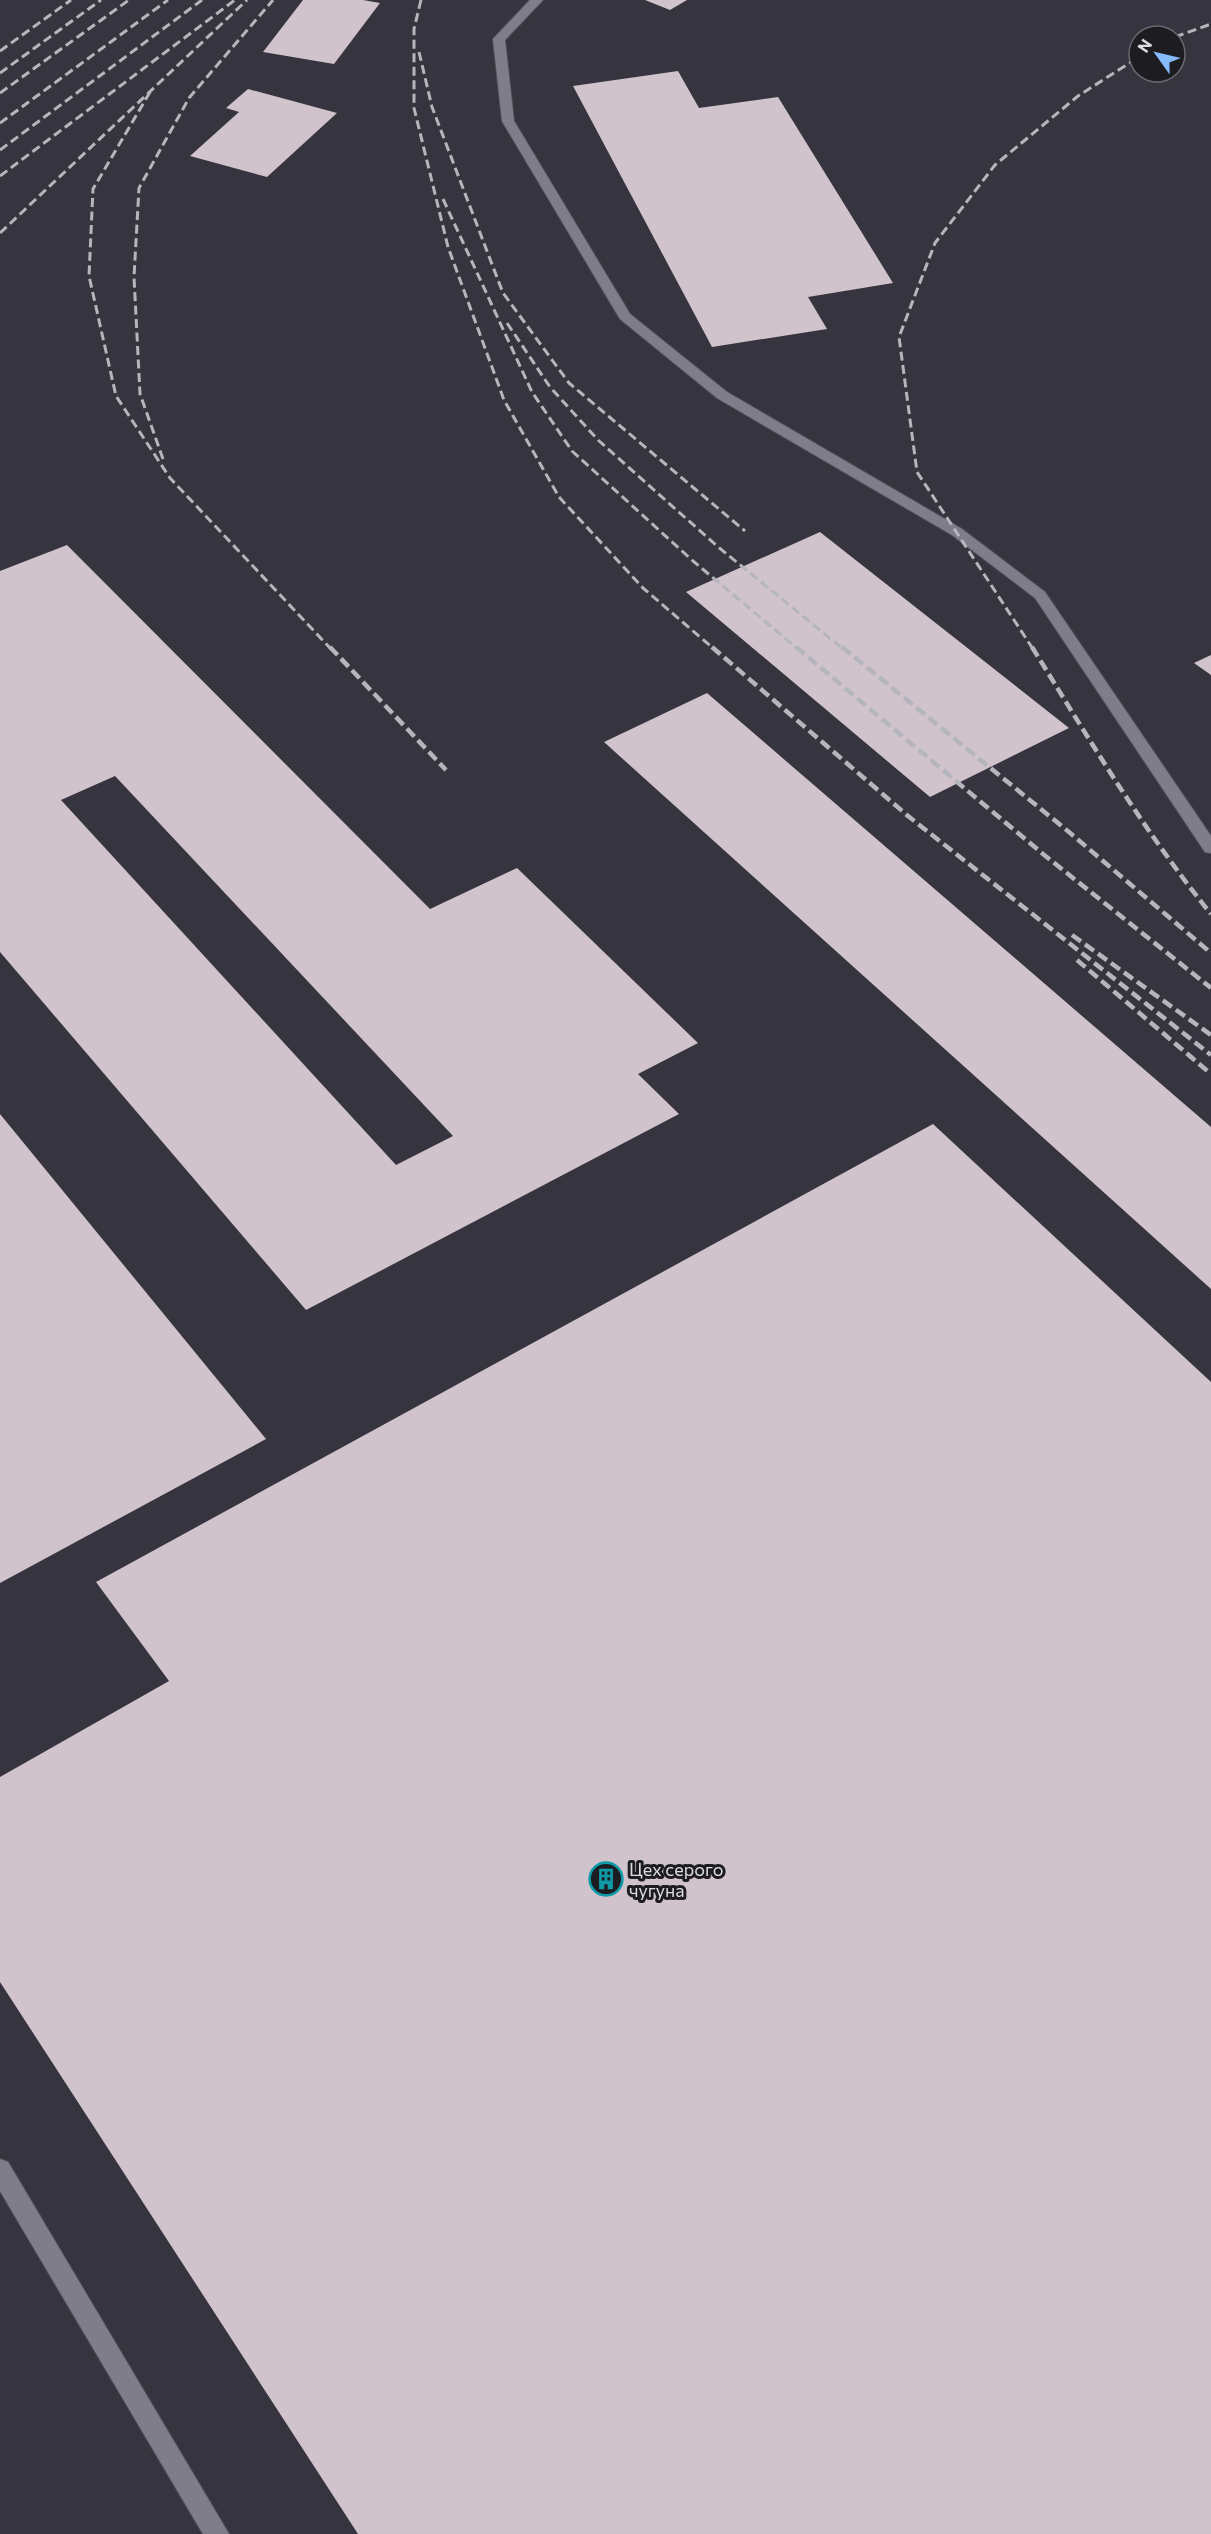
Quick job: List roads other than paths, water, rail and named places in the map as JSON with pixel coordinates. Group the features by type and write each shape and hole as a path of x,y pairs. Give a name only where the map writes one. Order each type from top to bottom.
{"lane":[{"path":"537,0 499,39 508,121 626,316 722,395 957,532 1040,595 1211,848"},
{"path":"0,2170 217,2534"}],"railway":[{"path":"0,51 71,0"},
{"path":"0,73 101,0"},
{"path":"0,93 129,0"},
{"path":"0,123 168,0"},
{"path":"0,150 202,0"},
{"path":"0,176 235,0"},
{"path":"0,233 247,0"},
{"path":"163,459 140,394 134,277 139,188 189,98 273,0"},
{"path":"421,0 414,29 414,108 448,247 504,400 559,497 643,588 714,649"},
{"path":"1187,33 1211,24"},
{"path":"419,52 432,107 503,293 569,383 745,531"},
{"path":"1033,649 917,472 899,337 935,243 995,165 1078,96 1127,65"},
{"path":"150,92 93,189 89,276 116,396 170,478 331,649"},
{"path":"443,199 532,392 572,451 693,561 798,649"},
{"path":"507,323 550,387 598,440 717,546 843,649"},
{"path":"330,647 446,770"},
{"path":"712,647 908,816 1211,1055"},
{"path":"796,647 1043,854 1211,988"},
{"path":"842,647 1069,832 1211,953"},
{"path":"1032,647 1162,850 1211,914"},
{"path":"1072,935 1211,1035"},
{"path":"1077,960 1211,1074"}],"place":[{"name":"Цех серого чугуна","path":"606,1879"}]}
